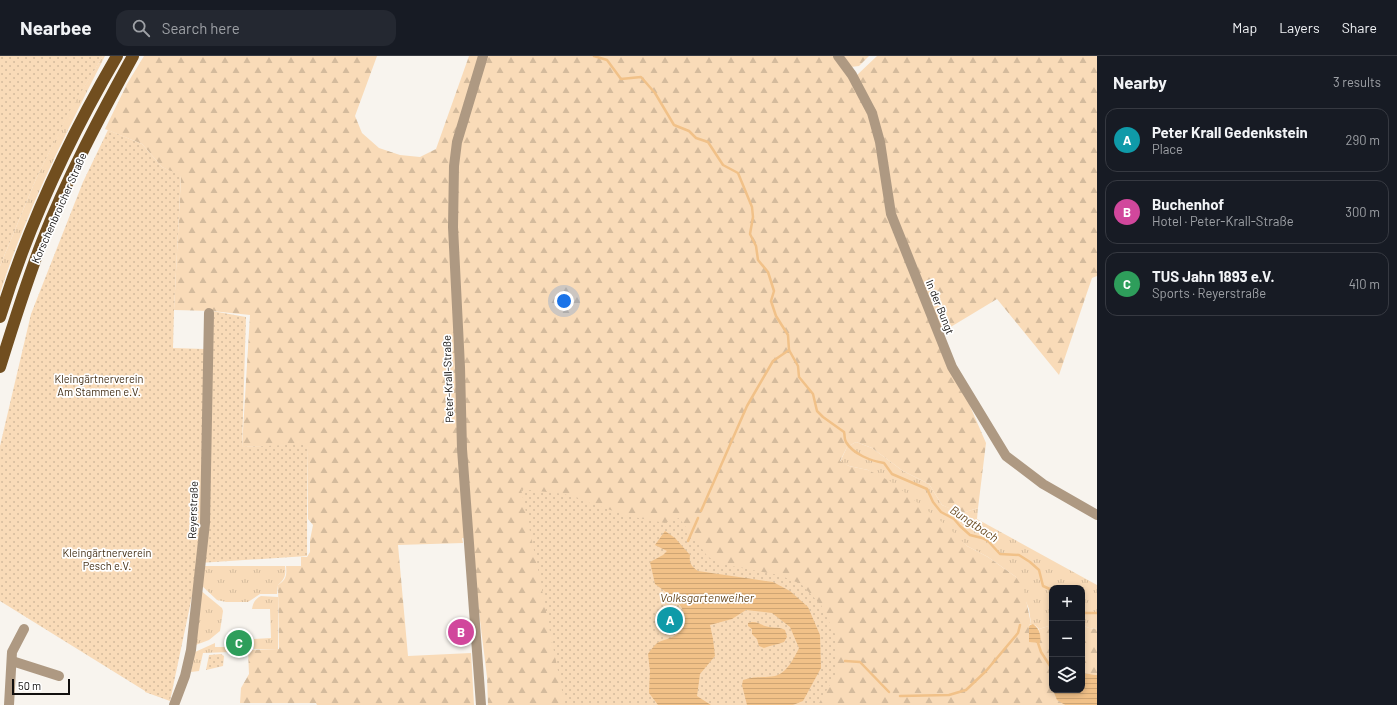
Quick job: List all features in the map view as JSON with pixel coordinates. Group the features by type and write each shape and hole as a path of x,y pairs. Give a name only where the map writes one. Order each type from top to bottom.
{"main road":[{"name":"Korschenbroicher Straße","path":"0,317 29,236 57,168 117,56"},
{"name":"Korschenbroicher Straße","path":"0,367 16,312 42,241 73,172 133,56"}],"street":[{"name":"Peter-Krall-Straße","path":"481,705 462,449 460,367 453,221 454,166 457,142 483,56"},
{"name":"In der Bungt","path":"838,56 852,76 872,113 880,142 891,214 952,367 1006,456 1043,484 1097,515"},
{"name":"Reyerstraße","path":"174,705 185,676 191,650 206,523 209,313"},
{"path":"9,705 12,652 24,629"},
{"path":"12,661 58,676"}],"green space":[{"path":"0,56 103,56 69,112 36,179 0,266"},
{"path":"103,56 105,56 61,143 34,202 10,262 0,293 0,266 36,179 69,111"},
{"path":"144,56 377,56 355,116 362,133 379,148 400,155 420,157 436,149 469,56 838,56 856,76 877,56 1097,56 1097,276 1092,278 1059,375 997,299 939,334 986,443 978,508 962,513 942,505 929,484 903,471 872,448 856,442 847,447 840,461 849,466 868,470 890,481 947,526 967,546 988,557 1016,577 1024,590 1031,624 1029,625 1040,635 1039,629 1049,626 1049,693 1055,693 1065,705 488,705 487,677 470,539 462,538 463,543 398,545 408,656 471,653 474,705 317,705 316,703 240,703 241,688 249,674 248,650 279,649 278,585 285,577 286,566 301,566 301,557 307,557 310,552 310,540 313,525 308,519 307,445 242,447 250,315 212,311 174,310 181,176 162,167 142,144 105,129 127,84"},
{"path":"844,56 869,56 859,66 851,67"},
{"path":"108,130 142,144 162,167 181,175 173,348 205,349 212,311 246,317 242,447 307,444 307,556 199,563 170,701 145,692 0,601 0,446 31,314 83,182"},
{"path":"856,442 872,448 903,471 929,484 942,505 962,513 978,508 977,519 1097,585 1097,629 1085,626 1085,585 1049,585 1049,626 1039,629 1035,625 1031,624 1029,609 1016,577 988,557 967,546 868,470 849,466 840,462 847,447"},
{"path":"521,489 564,494 628,516 665,523 679,518 708,557 721,564 779,575 801,584 821,605 835,634 835,676 818,705 565,705"},
{"path":"204,566 285,566 285,572 284,579 278,585 277,594 260,594 248,602 226,602 217,600 201,585"},
{"path":"200,590 222,608 223,611 220,631 209,640 193,646"},
{"path":"261,596 278,597 278,649 254,649 254,639 271,638 270,609 252,609 257,598"},
{"path":"1085,626 1097,629 1097,675 1085,673"},
{"path":"215,643 215,647 229,647 230,652 203,653 199,671 191,672 195,652"},
{"path":"221,654 224,656 223,666 206,670 209,655"}],"water":[{"name":"Volksgartenweiher","path":"665,531 675,538 690,555 691,564 698,571 773,582 790,591 808,607 820,635 821,668 803,701 793,705 747,705 742,685 743,680 775,676 783,672 790,665 799,648 790,627 772,613 746,610 732,619 710,625 715,656 700,674 697,696 711,705 658,705 649,693 650,671 648,654 656,644 676,635 683,625 685,618 680,605 655,584 650,562 667,551 655,545"},
{"path":"752,622 785,630 787,637 784,642 781,643 764,648 759,646 757,639 752,634 752,629 748,626 748,623"},
{"path":"1033,624 1040,632 1040,643 1029,642 1029,627"},
{"path":"1085,673 1097,675 1097,705 1065,705 1057,700 1054,693 1085,693"}],"waterway":[{"name":"Bungtbach","path":"594,56 607,60 621,79 641,77 655,93 674,125 689,131 696,138 708,142 723,165 738,173 752,207 753,217 750,234 756,246 758,260 768,272 774,291 771,301 776,316 788,335 789,350 798,366 799,377 813,394 817,411 844,432 845,441 853,450 868,459 884,463 892,474 927,489 933,502 941,512 954,519 970,535 988,541 1000,554 1019,555 1030,562 1039,570 1043,586 1049,589"},
{"path":"701,511 747,406 773,361 789,350"},
{"path":"688,541 698,518"},
{"name":"Bungtbach","path":"1085,613 1097,613"},
{"path":"900,696 949,695 966,690 986,671 1018,633 1020,625"},
{"path":"1038,643 1041,652 1049,664"},
{"path":"845,661 860,662 889,692"}],"place":[{"name":"Peter Krall Gedenkstein","path":"670,620"},
{"name":"Buchenhof","path":"461,632"},
{"name":"TUS Jahn 1893 e.V.","path":"239,643"}],"park label":[{"name":"Kleingärtnerverein Am Stammen e.V.","path":"99,385"},
{"name":"Kleingärtnerverein Pesch e.V.","path":"107,559"}]}
